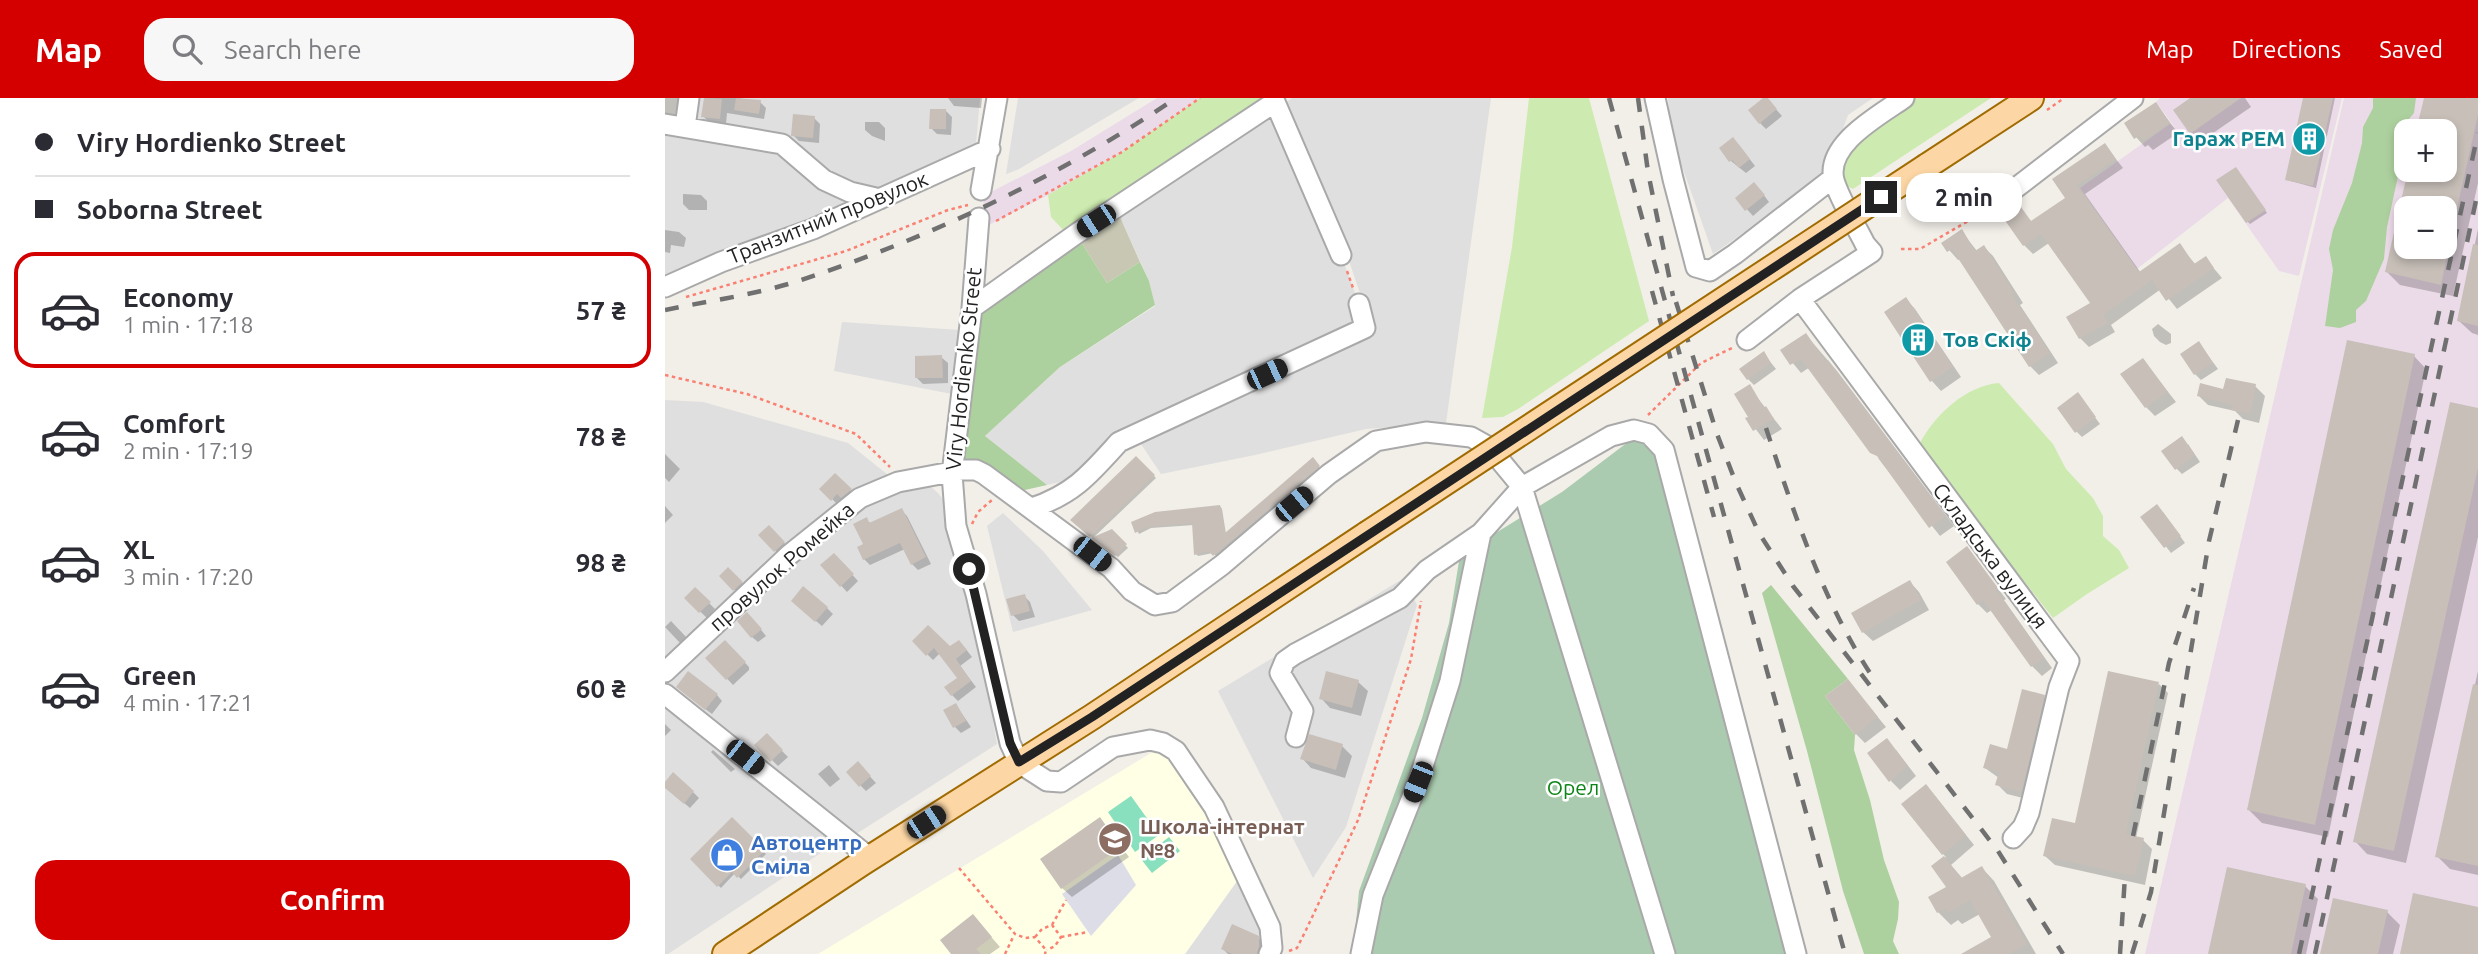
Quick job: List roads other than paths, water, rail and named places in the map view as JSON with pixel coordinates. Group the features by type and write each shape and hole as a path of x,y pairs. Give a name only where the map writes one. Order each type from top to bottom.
{"main road":[{"path":"725,954 1092,717 2031,98"}],"street":[{"path":"685,127 689,98"},
{"name":"Viry Hordienko Street","path":"997,98 978,211 972,308 952,474 956,526 976,593 1010,743 1019,762"},
{"path":"1655,98 1696,267 1710,271 1833,178"},
{"path":"1747,340 1800,299 1873,253 1865,244 1833,178 1837,155 1848,138 1904,98"},
{"path":"1987,210 2133,98"},
{"path":"972,308 1076,234 1275,102 1341,255"},
{"path":"665,124 782,144 824,180 850,192 880,199"},
{"name":"Транзитний провулок","path":"671,292 674,284 721,262 813,229 990,149"},
{"name":"Складська вулиця","path":"1800,299 2069,662 2059,687 2029,813 2023,827 2013,838"},
{"path":"1032,508 1057,499 1089,475 1119,442 1365,328 1359,304"},
{"path":"1296,737 1303,711 1280,673 1285,661 1400,598 1427,570 1481,533 1522,487 1611,436 1634,430 1649,434 1664,450 1796,954"},
{"name":"провулок Ромейка","path":"665,672 789,555 827,524 860,499 908,480 976,470 1032,508 1111,568 1132,591 1155,605 1173,602 1222,565 1329,474 1376,441 1426,432 1471,437 1489,447 1522,487"},
{"path":"908,480 920,481 938,492 948,506 956,526"},
{"path":"1522,487 1665,954"},
{"path":"1361,954 1373,895 1418,782 1450,681 1481,533"},
{"path":"665,694 870,858"},
{"path":"1019,762 1047,781 1061,782 1114,747 1150,740 1163,743 1176,751 1214,807 1270,927 1272,948 1278,953"}],"railway":[{"path":"665,310 779,287 894,246 1040,179 1087,154 1176,98"},
{"path":"1609,98 1845,954"},
{"path":"1638,98 1648,172 1673,296"},
{"path":"2299,954 2478,133"},
{"path":"2315,954 2478,191"},
{"path":"1652,291 1714,517"},
{"path":"1676,302 1717,434 1759,533 1793,586 1998,851 2063,954"},
{"path":"2132,954 2151,892 2209,541 2238,420"},
{"path":"1766,428 1810,554 1837,615 1870,673"},
{"path":"2133,836 2169,663 2194,588"},
{"path":"2120,954 2125,876"}],"place":[{"name":"Гараж РЕМ","path":"2309,139"},
{"name":"Тов Скіф","path":"1918,340"},
{"name":"Школа-інтернат №8","path":"1115,839"},
{"name":"Автоцентр Сміла","path":"727,855"}],"park label":[{"name":"Орел","path":"1573,788"}]}
